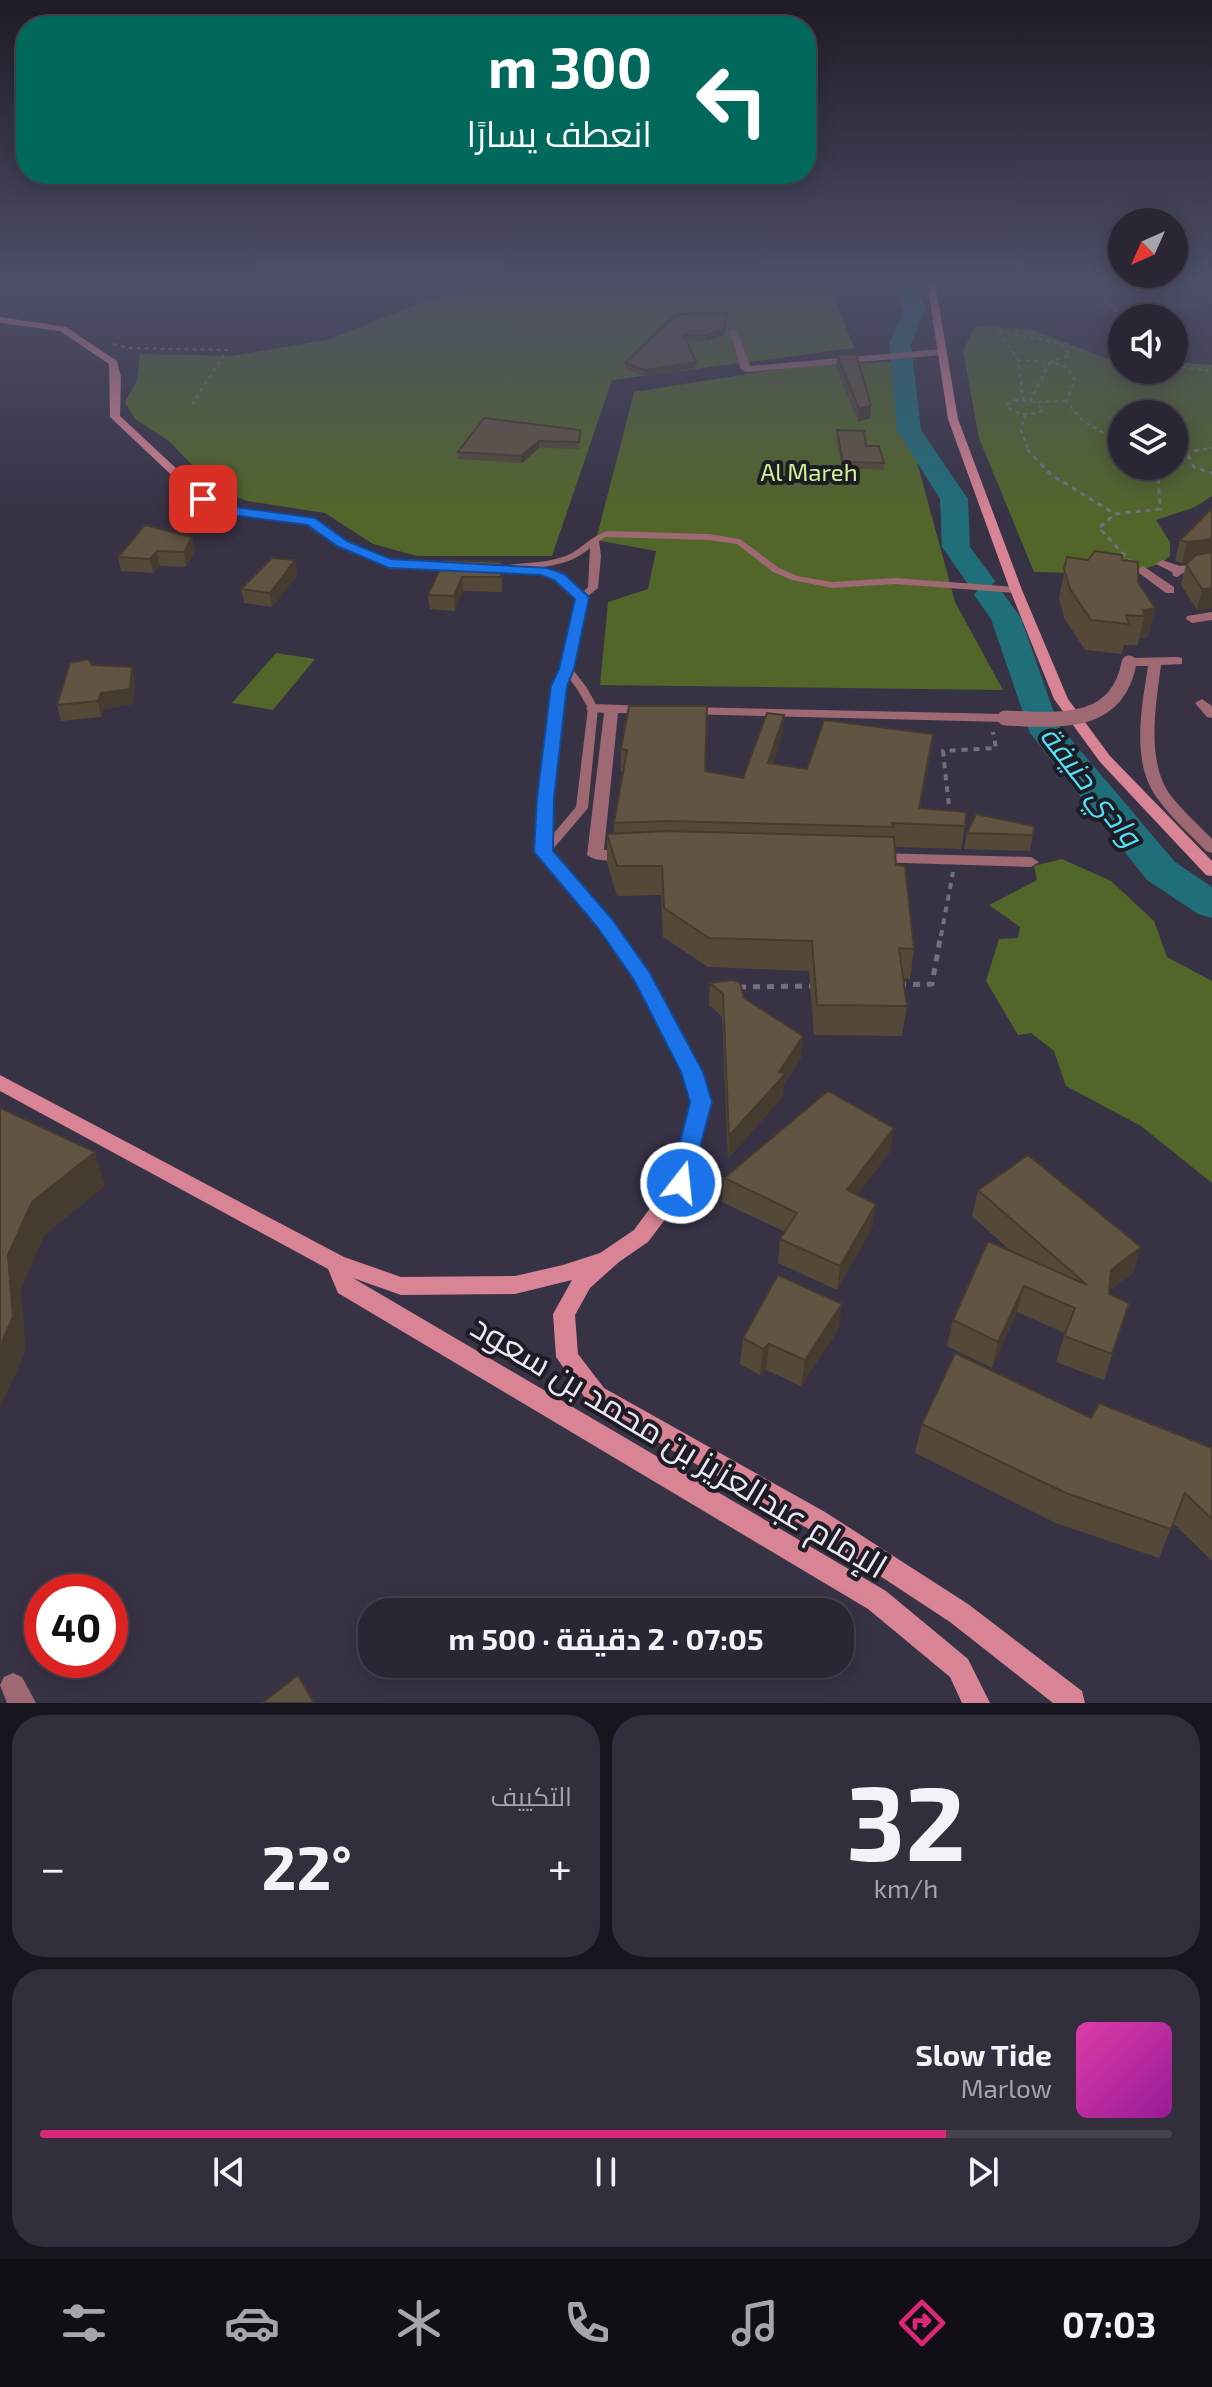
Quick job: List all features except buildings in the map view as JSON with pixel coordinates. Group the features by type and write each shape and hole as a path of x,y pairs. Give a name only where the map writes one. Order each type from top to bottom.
{"street":[{"path":"0,1082 336,1263 401,1286 515,1285 564,1274 611,1256 641,1236 681,1183 701,1102 692,1072 643,978 605,924 544,852 545,798 557,700 582,598 559,577 542,571 389,563 342,543 311,521 232,511 203,499 115,417 112,400 118,378 114,363 107,358"},
{"path":"742,358 746,369 867,358"},
{"path":"942,358 953,419 1016,590 1061,699 1105,759 1212,871"},
{"path":"1162,564 1178,572 1212,566"},
{"path":"1143,570 1170,590"},
{"path":"1192,619 1212,616"},
{"path":"674,710 1064,720 1091,714 1112,703 1124,687 1129,662 1177,661"},
{"path":"1155,663 1154,691 1146,728 1158,789 1212,848"},
{"path":"593,708 658,710"},
{"path":"611,709 595,855 636,853"},
{"path":"864,857 1031,862"},
{"name":"الإمام عبدالعزيز بن محمد بن سعود","path":"611,1256 582,1282 564,1314 567,1357 596,1395 816,1520 959,1613 1071,1702"},
{"name":"الإمام عبدالعزيز بن محمد بن سعود","path":"336,1263 346,1287 877,1600 959,1668 976,1703"}],"lane":[{"path":"582,598 593,588 594,540 607,534"},
{"path":"509,568 558,562 578,554 592,538 607,534 708,537 740,542 776,570 832,585 895,581 1016,590"},
{"path":"544,852 582,808 593,708 567,669"}],"path":[{"path":"192,404 222,358"},
{"path":"1030,401 1050,362 1060,358"},
{"path":"1023,400 1018,360 1050,362 1066,367 1075,380 1066,401"},
{"path":"1188,368 1212,371"},
{"path":"1036,402 1042,406 1042,411 1025,414 1013,411 1006,405 1023,400 1066,401"},
{"path":"1066,401 1077,419 1108,436"},
{"path":"1025,414 1022,435 1038,466 1115,514"},
{"path":"1212,448 1199,449 1188,455 1194,467 1212,473"},
{"path":"1143,570 1133,564 1099,528 1115,514 1160,509 1158,480"},
{"path":"887,985 932,984 956,860 943,751 996,748 998,718"},
{"path":"736,987 827,986"}],"green space":[{"path":"139,358 775,358 612,380 552,556 417,556 373,544 325,513 247,501 215,489 169,441 135,419 125,402 137,380"},
{"path":"964,358 1108,358 1108,384 1188,384 1188,363 1212,365 1212,496 1195,507 1156,520 1170,542 1170,556 1158,564 1125,572 1034,572 979,438"},
{"name":"Al Mareh","path":"890,362 955,602 1003,690 600,685 608,602 648,589 656,551 596,540 634,392 803,365"},
{"path":"276,653 315,659 273,710 232,703"},
{"path":"1062,859 1111,881 1154,921 1167,957 1212,981 1212,1183 1141,1126 1066,1086 1054,1051 1031,1033 1018,1035 986,981 999,939 1018,938 1020,927 989,905 1037,880 1034,866"}],"waterway":[{"name":"وادي حنيفة","path":"902,358 909,430 954,499 956,547 980,581"},
{"name":"وادي حنيفة","path":"989,595 1006,618 1042,726 1161,871 1212,905"}],"route":[{"path":"203,499 232,511 311,521 342,543 389,563 542,571 559,577 582,598 567,669 559,686 545,798 544,852 605,924 643,978 692,1072 701,1102 681,1183"}]}
